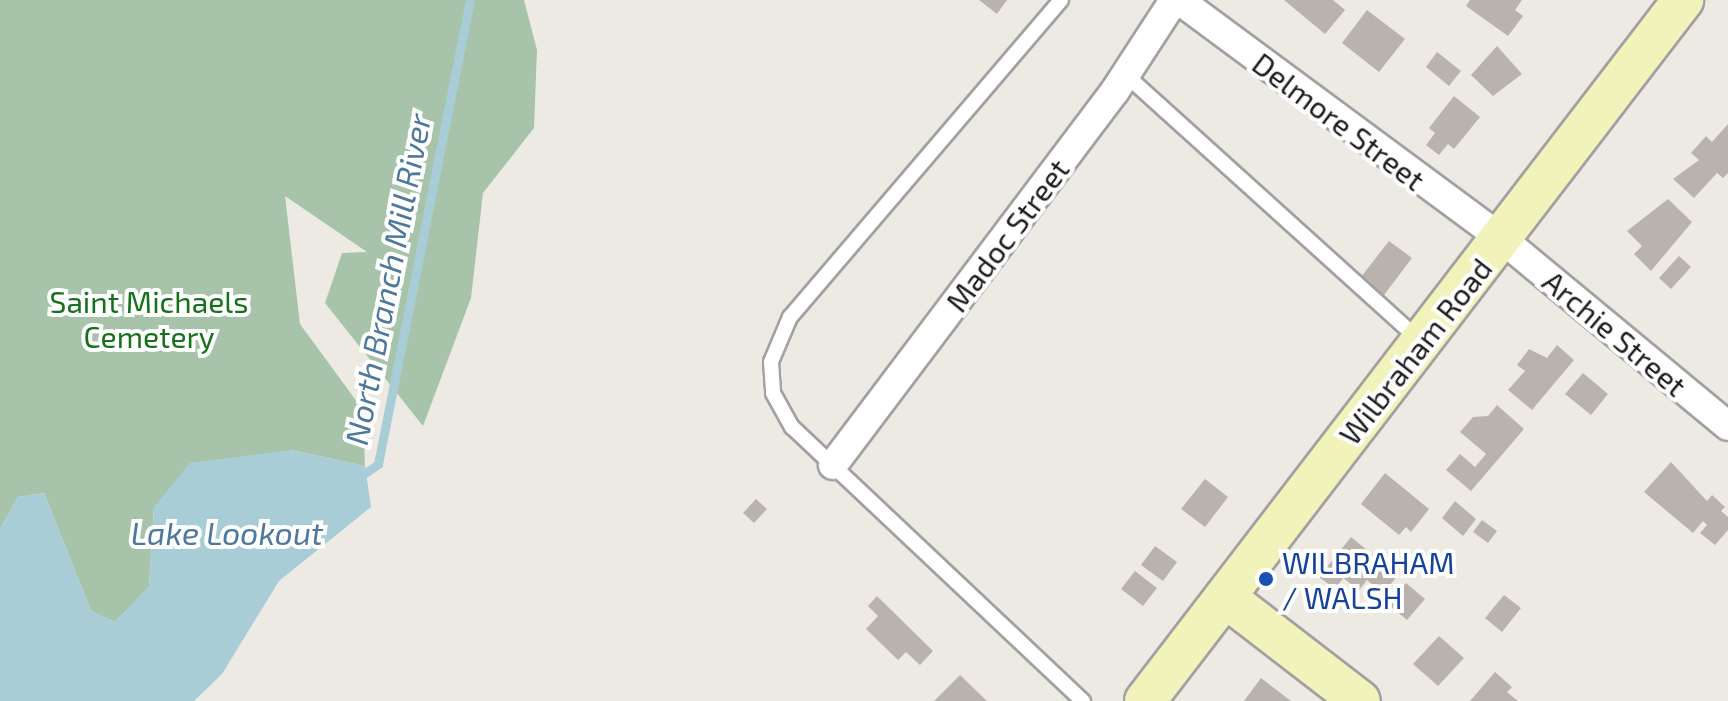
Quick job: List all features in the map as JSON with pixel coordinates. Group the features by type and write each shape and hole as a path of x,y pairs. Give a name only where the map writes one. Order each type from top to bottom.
{"main road":[{"name":"Wilbraham Road","path":"1145,701 1683,0"},
{"path":"1225,597 1360,701"}],"street":[{"name":"Madoc Street","path":"833,465 1126,75 1176,0"},
{"name":"Delmore Street","path":"1176,0 1502,239"},
{"name":"Archie Street","path":"1502,239 1728,426"}],"lane":[{"path":"1061,0 790,317 771,362 773,393 792,427 1083,701"},
{"path":"1126,75 1421,342"}],"green space":[{"name":"Saint Michaels Cemetery","path":"0,0 524,0 537,50 534,128 483,193 471,298 423,426 325,303 342,253 367,252 285,196 300,324 363,410 365,466 291,450 154,507 149,587 115,622 91,611 44,493 18,497 0,529"}],"water":[{"name":"Lake Lookout","path":"291,450 365,466 371,507 279,581 222,674 194,701 0,701 0,529 18,497 44,493 91,611 115,622 149,587 154,507 190,463"}],"building":[{"path":"979,0 1007,0 997,14"},
{"path":"1284,0 1333,0 1345,10 1325,34"},
{"path":"1470,0 1522,0 1515,10 1523,16 1508,36 1466,6"},
{"path":"1367,10 1405,39 1379,72 1342,43"},
{"path":"1497,46 1522,74 1493,96 1471,75"},
{"path":"1437,52 1461,71 1449,86 1426,67"},
{"path":"1454,96 1480,117 1454,149 1448,144 1439,155 1426,145 1435,133 1429,128"},
{"path":"1728,124 1728,173 1723,178 1717,173 1694,198 1673,179 1699,160 1691,153 1706,136 1712,142"},
{"path":"1668,199 1692,222 1651,271 1634,254 1642,246 1627,231"},
{"path":"1389,241 1412,258 1384,295 1361,277"},
{"path":"1679,256 1691,267 1671,289 1659,278"},
{"path":"1557,345 1574,360 1532,410 1508,390 1525,371 1517,365 1529,349 1547,358"},
{"path":"1583,373 1608,394 1591,415 1565,394"},
{"path":"1497,405 1524,429 1471,491 1446,470 1460,454 1475,467 1486,454 1460,432 1473,417 1488,416"},
{"path":"1671,462 1707,501 1712,495 1725,507 1721,511 1728,517 1728,530 1715,545 1700,533 1707,525 1703,521 1693,533 1644,492"},
{"path":"1385,473 1429,509 1411,532 1406,527 1399,535 1361,504"},
{"path":"1205,479 1228,497 1205,527 1181,509"},
{"path":"756,499 767,509 754,523 743,513"},
{"path":"1455,501 1476,519 1463,536 1442,518"},
{"path":"1482,520 1497,531 1488,543 1473,532"},
{"path":"1351,537 1398,575 1383,594 1367,580 1359,590 1343,578 1335,589 1319,577"},
{"path":"1155,546 1177,562 1163,581 1141,565"},
{"path":"1135,571 1157,588 1143,606 1121,589"},
{"path":"1406,583 1425,599 1407,620 1388,604"},
{"path":"1504,595 1521,608 1502,632 1485,618"},
{"path":"877,596 933,651 920,665 906,652 898,660 866,629 878,616 868,606"},
{"path":"1439,636 1464,658 1438,686 1413,664"},
{"path":"1495,672 1512,687 1507,692 1518,701 1470,701"},
{"path":"960,675 987,701 934,701"},
{"path":"1261,678 1291,701 1244,701"}],"waterway":[{"name":"North Branch Mill River","path":"359,477 378,464 470,0"}],"place":[{"name":"WILBRAHAM / WALSH","path":"1266,579"}]}
